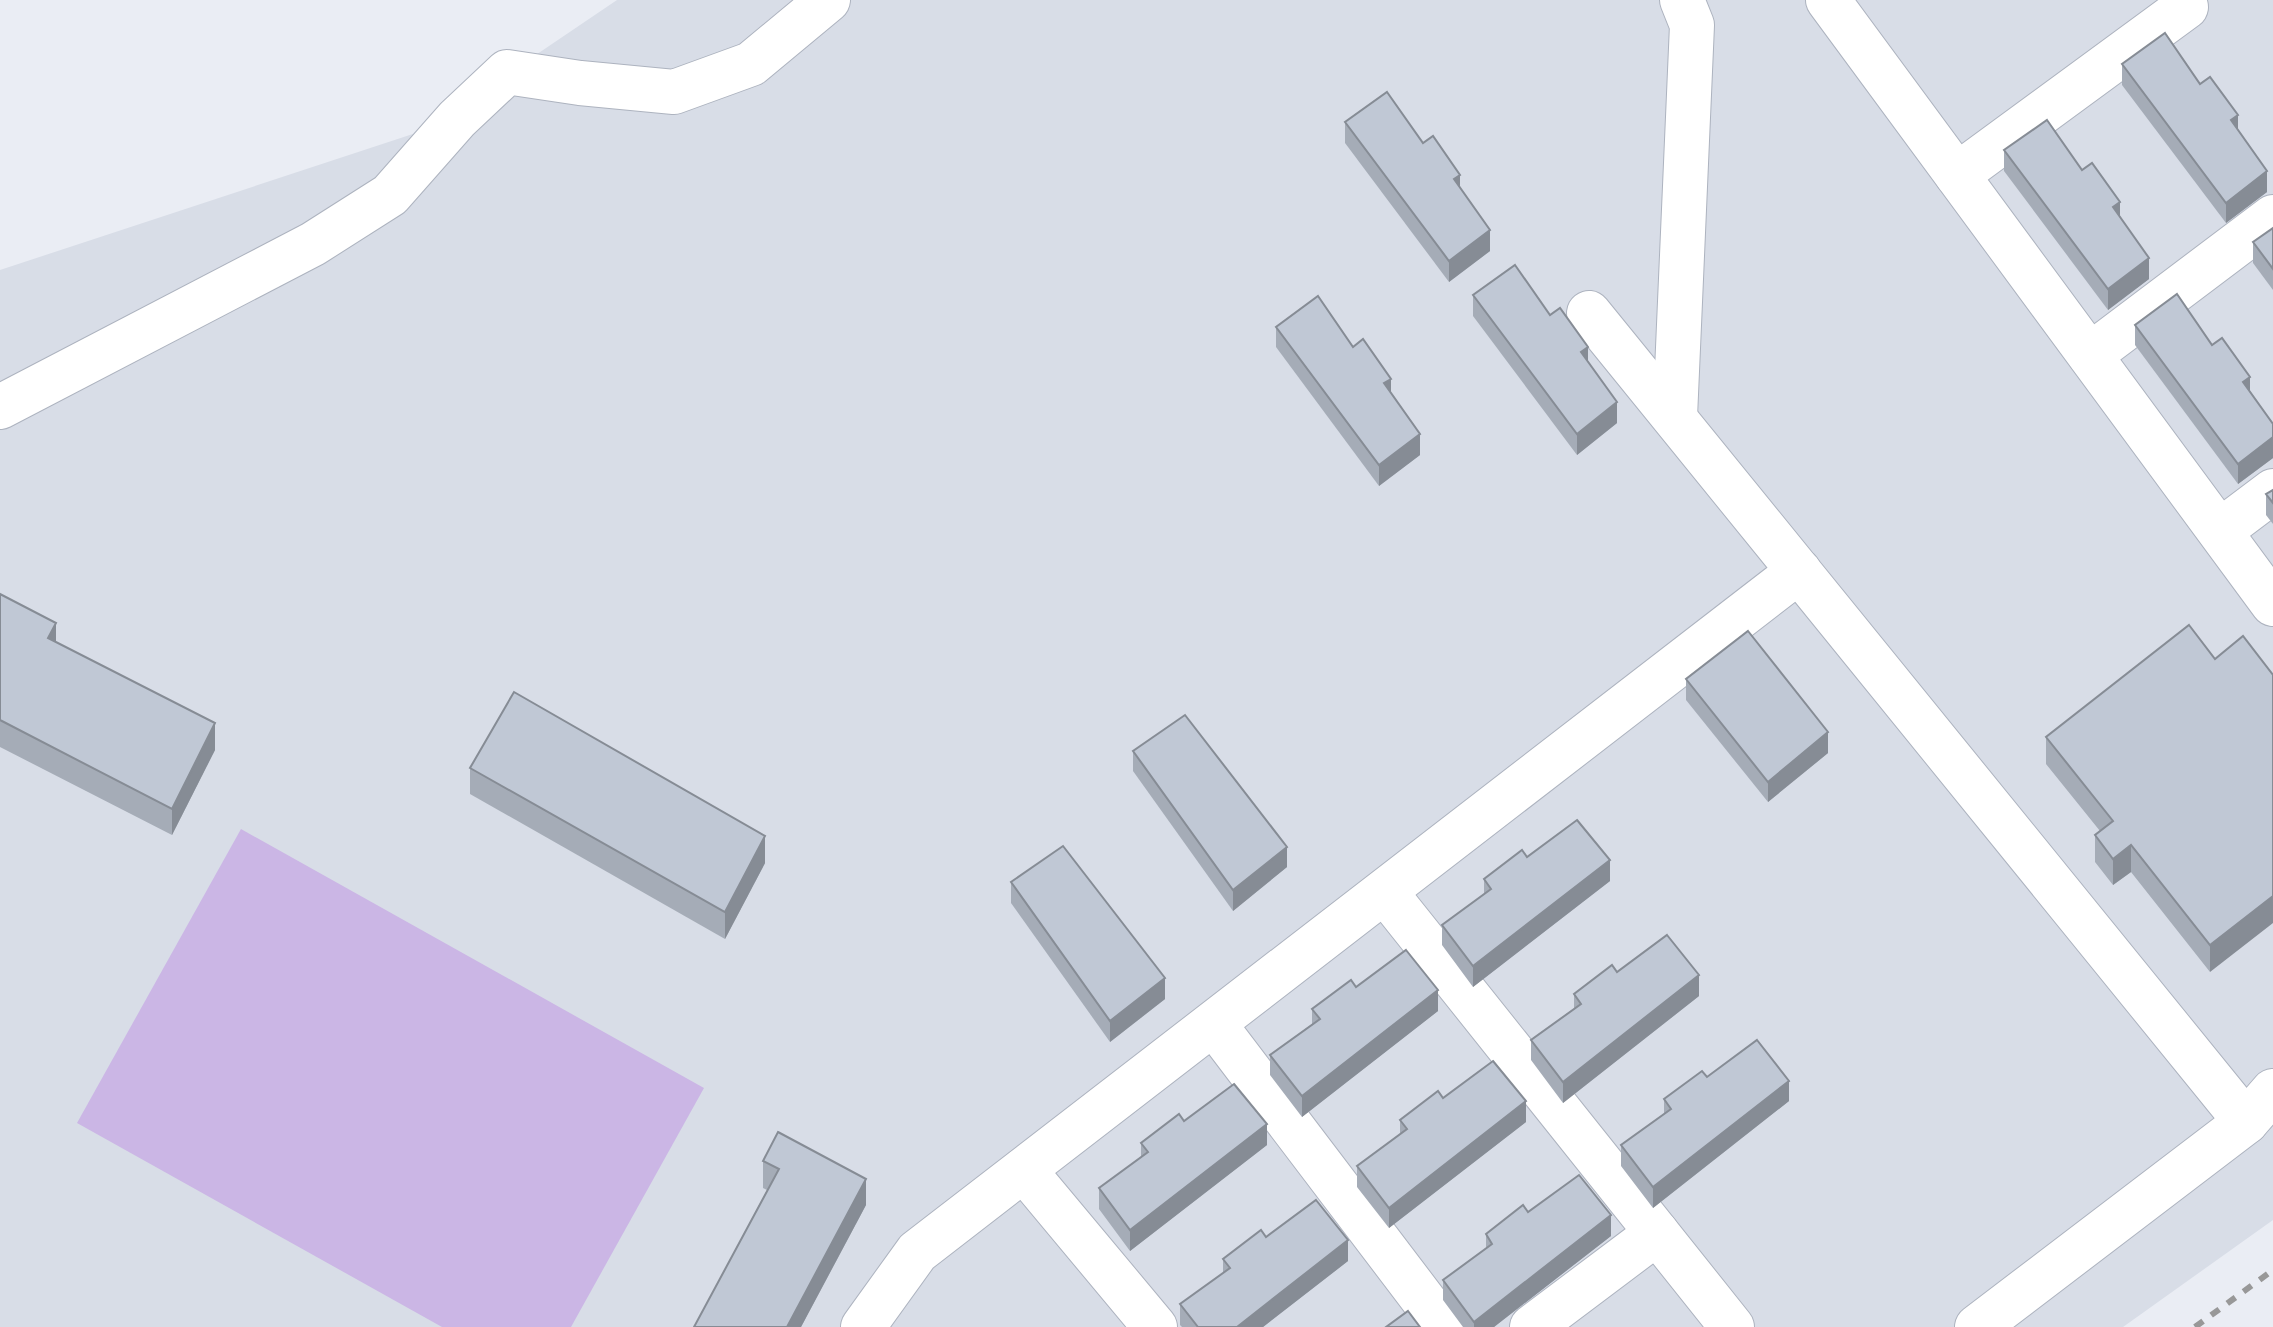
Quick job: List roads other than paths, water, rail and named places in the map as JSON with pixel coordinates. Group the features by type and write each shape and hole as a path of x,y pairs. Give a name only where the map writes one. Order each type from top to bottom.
{"street":[{"path":"0,407 313,244 390,195 457,119 507,72 674,92 751,64 828,0"},
{"path":"1675,417 1692,25 1682,0"},
{"path":"1828,0 2273,604"},
{"path":"1957,175 2186,7"},
{"path":"2090,355 2273,217"},
{"path":"1589,313 1799,571 2260,1106 1977,1327"},
{"path":"2220,531 2273,491"},
{"path":"863,1327 917,1252 1799,571"},
{"path":"1385,892 1732,1327"},
{"path":"1214,1024 1444,1327"},
{"path":"1024,1170 1155,1327"},
{"path":"1532,1327 1657,1233"}],"railway":[{"path":"2195,1327 2273,1270"}]}
